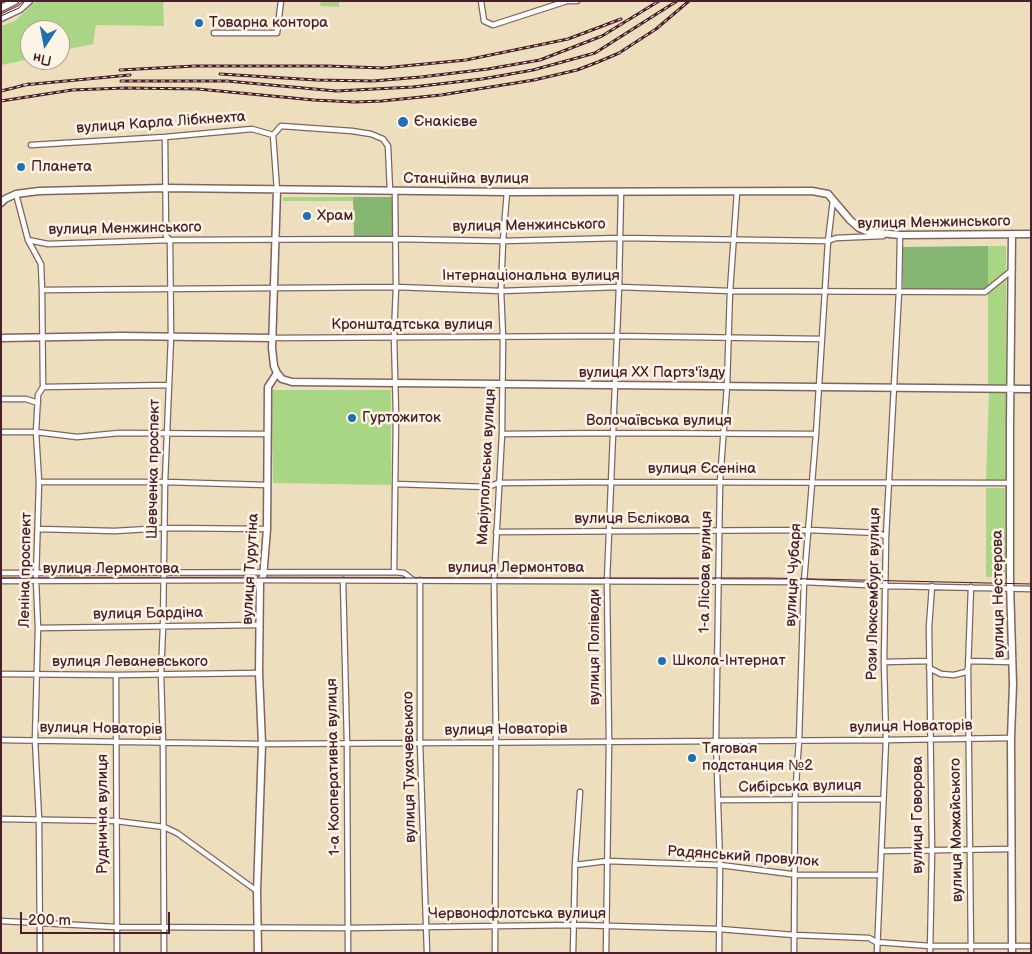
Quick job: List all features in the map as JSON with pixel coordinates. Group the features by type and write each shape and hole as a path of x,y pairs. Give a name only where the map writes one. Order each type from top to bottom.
{"street":[{"path":"1,8 16,1"},
{"path":"1,18 20,9 29,1"},
{"path":"214,33 277,33 281,1"},
{"path":"481,1 484,21 493,25 568,1 577,1"},
{"path":"277,373 274,366 272,338 277,190 274,135 281,126 352,131 371,134 383,139 388,146 396,239 394,572 404,572 413,580"},
{"name":"вулиця Карла Лібкнехта","path":"31,145 165,137 252,129 274,135"},
{"name":"Шевченка проспект","path":"164,953 161,674 165,482 171,337 170,240 166,236 165,137"},
{"name":"Станційна вулиця","path":"16,194 40,191 165,188 507,192 820,191 828,194 859,228 869,232 900,235"},
{"name":"Маріупольська вулиця","path":"495,953 496,742 494,582 502,434 504,337 501,291 507,192"},
{"name":"вулиця Поліводи","path":"606,953 608,581 621,192"},
{"name":"1-а Лісова вулиця","path":"719,953 720,865 716,740 720,481 737,192"},
{"path":"1,203 5,198 16,194"},
{"name":"Леніна проспект","path":"16,194 28,240 41,264 42,290 43,388 38,395 36,432 39,482 35,740 39,819 40,953"},
{"name":"вулиця Чубаря","path":"794,953 795,800 800,740 804,582 816,434 828,241 833,199"},
{"name":"вулиця Нестерова","path":"1012,234 1010,389 1012,950"},
{"name":"вулиця Менжинського","path":"28,240 48,244 170,240 396,239 503,241 620,238 828,241 836,238 900,235 1031,234"},
{"name":"Рози Люксембург вулиця","path":"877,953 886,740 884,662 887,586 886,537 899,292 900,235"},
{"name":"Інтернаціональна вулиця","path":"42,290 396,287 501,291 619,287 730,291 985,292 1012,270"},
{"name":"Кронштадтська вулиця","path":"1,338 122,336 272,338 616,336 822,339"},
{"name":"вулиця XX Партз'їзду","path":"277,373 282,379 292,382 1031,389"},
{"name":"вулиця Турутіна","path":"258,953 257,891 262,744 260,580 263,578 264,573 267,529 268,386 277,373"},
{"path":"43,388 169,385"},
{"path":"1,399 26,399 38,403"},
{"path":"1,432 36,432 78,437 119,432 268,434"},
{"name":"Волочаївська вулиця","path":"502,434 816,434"},
{"name":"вулиця Єсеніна","path":"395,484 488,487 498,483 720,481 1010,483"},
{"path":"39,482 267,484"},
{"path":"38,529 115,531 165,528 267,529"},
{"name":"вулиця Бєлікова","path":"496,532 809,530 879,534 886,537"},
{"name":"вулиця Лермонтова","path":"1,573 394,572"},
{"name":"1-а Кооперативна вулиця","path":"343,580 347,743 348,953"},
{"name":"вулиця Лермонтова","path":"1,581 420,580 494,582 804,582 1031,589"},
{"name":"вулиця Тухачевського","path":"420,580 420,743 428,953"},
{"name":"вулиця Говорова","path":"930,953 932,851 929,627 932,586"},
{"name":"вулиця Можайського","path":"971,587 968,661 971,953"},
{"name":"вулиця Бардіна","path":"38,628 260,625"},
{"path":"884,662 929,661"},
{"path":"968,661 1012,662"},
{"path":"930,668 940,674 954,675 968,670"},
{"name":"вулиця Леваневського","path":"1,674 260,673"},
{"name":"Руднична вулиця","path":"116,675 116,953"},
{"name":"вулиця Новаторів","path":"1,740 262,744 1011,738"},
{"path":"573,953 575,925 574,866 580,792"},
{"name":"Сибірська вулиця","path":"718,800 883,799"},
{"path":"1,819 116,821 164,827 177,833 257,891"},
{"path":"881,851 1012,849"},
{"name":"Радянський провулок","path":"574,866 607,862 720,865 794,874 880,875"},
{"name":"Червонофлотська вулиця","path":"1,921 163,928 575,925 720,929 794,935 869,938 876,942 930,946 1012,950 1031,946"}],"green space":[{"path":"36,1 163,1 164,26 96,25 93,44 70,49 70,20 20,20 20,61 1,65 1,26 15,21"},
{"path":"321,1 339,1 339,7 320,6"},
{"path":"283,197 353,197 353,201 283,201"},
{"path":"353,197 392,197 392,236 354,236"},
{"path":"988,246 1006,246 1006,384 988,384"},
{"path":"988,246 988,289 903,290 902,247"},
{"path":"271,390 391,390 391,485 273,483"},
{"path":"989,393 1007,393 1008,480 986,480"},
{"path":"986,488 1007,488 1007,576 986,577"}],"tram line":[{"path":"1,16 19,8 25,1"},
{"path":"1,578 770,578 1031,584"}],"railway":[{"path":"220,74 316,80 373,81 488,69 540,60 602,36 659,1"},
{"path":"121,81 227,81 336,91 413,87 482,79 533,70 595,53 677,1"},
{"path":"1,101 72,90 125,88 198,89 355,102 441,95 534,80 577,70 619,53 656,29 689,1"},
{"path":"120,70 195,66 383,68 466,60 568,39 621,19"},
{"path":"23,85 130,75"},
{"path":"1,91 29,84"}],"place":[{"name":"Товарна контора","path":"199,23"},
{"name":"Єнакієве","path":"403,122"},
{"name":"Планета","path":"21,167"},
{"name":"Храм","path":"307,216"},
{"name":"Гуртожиток","path":"352,418"},
{"name":"Школа-Інтернат","path":"662,661"},
{"name":"Тяговая подстанция №2","path":"692,758"}]}
